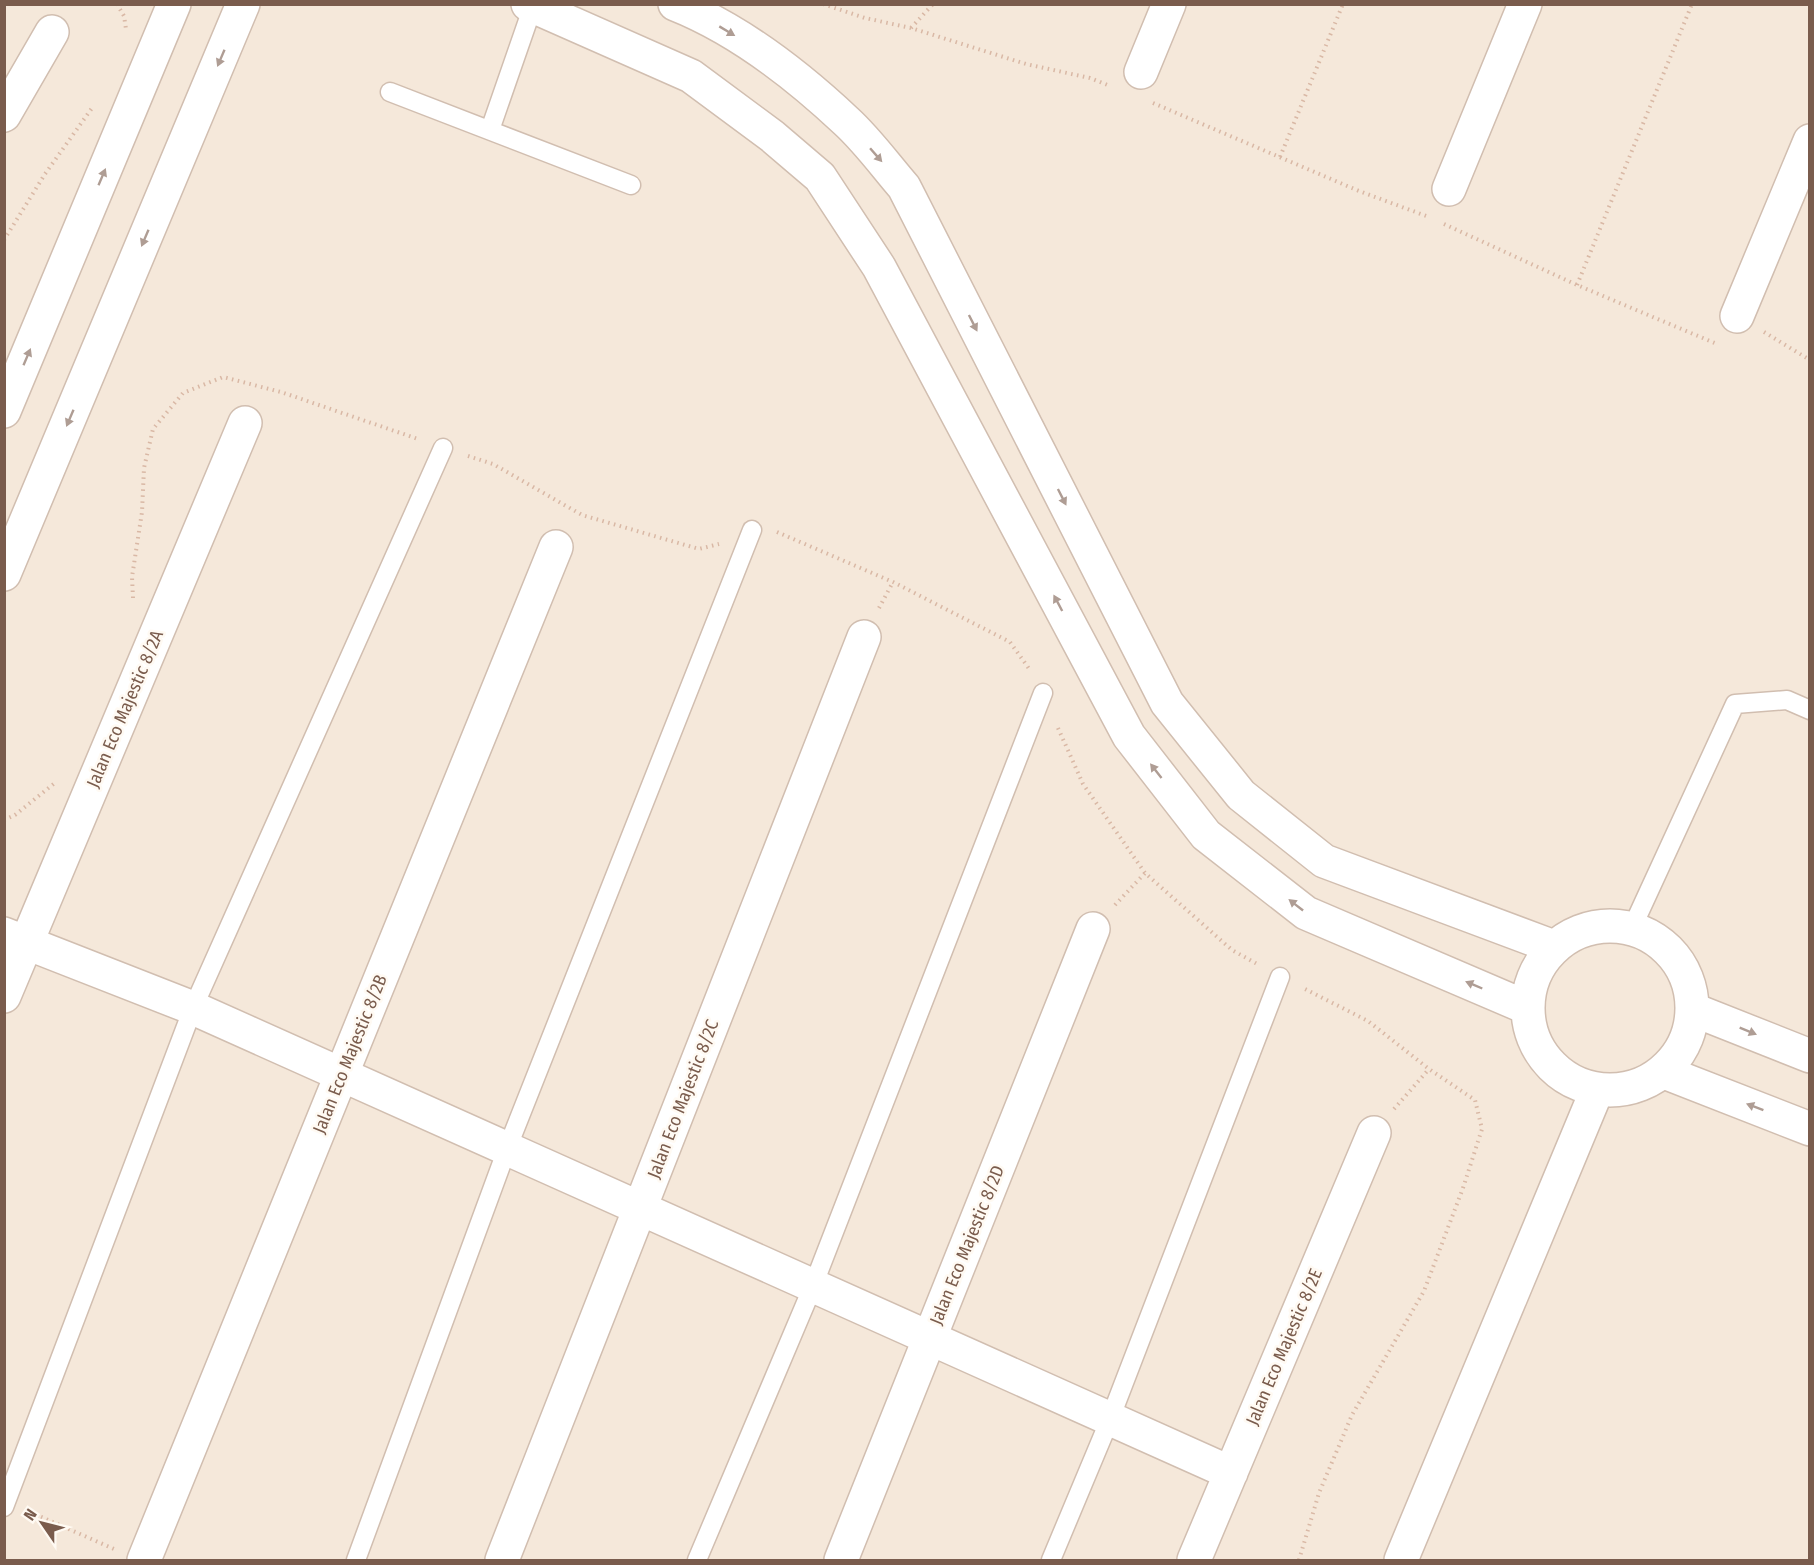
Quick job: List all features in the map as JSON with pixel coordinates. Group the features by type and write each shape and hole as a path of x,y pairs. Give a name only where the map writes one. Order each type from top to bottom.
{"street":[{"path":"4,411 174,4"},
{"path":"4,574 243,4"},
{"path":"675,4 697,13 771,57 848,122 904,187 1167,703 1241,795 1324,861 1554,947"},
{"path":"1138,84 1169,4"},
{"path":"1449,189 1525,4"},
{"path":"531,5 691,76 772,136 820,177 879,267 1129,736 1206,835 1306,913 1527,1008"},
{"path":"4,115 52,32"},
{"path":"1737,316 1809,141"},
{"name":"Jalan Eco Majestic 8/2A","path":"4,996 16,939 245,423"},
{"name":"Jalan Eco Majestic 8/2B","path":"132,1556 341,1075 556,547"},
{"name":"Jalan Eco Majestic 8/2C","path":"502,1560 864,637"},
{"path":"1604,925 1632,928 1657,939 1677,958 1690,982 1694,1010 1690,1033 1679,1054 1664,1072 1644,1084 1621,1090 1597,1090 1575,1083 1555,1070 1540,1052 1531,1031 1527,1008 1535,975 1554,947 1577,932 1604,925"},
{"name":"Jalan Eco Majestic 8/2D","path":"841,1560 1093,929"},
{"path":"16,939 193,1008 1231,1473"},
{"path":"1694,1010 1809,1056"},
{"path":"1664,1072 1809,1128"},
{"path":"1401,1560 1597,1090"},
{"name":"Jalan Eco Majestic 8/2E","path":"1194,1560 1374,1133"}],"lane":[{"path":"490,130 531,5"},
{"path":"390,92 631,185"},
{"path":"6,1504 193,1008 444,448"},
{"path":"356,1560 507,1149 752,530"},
{"path":"697,1560 813,1286 1043,693"},
{"path":"1632,928 1735,704 1787,700 1809,710"},
{"path":"1051,1560 1110,1419 1280,977"}],"path":[{"path":"117,4 124,15 126,33"},
{"path":"823,4 865,18 911,28 1026,64 1090,78 1138,84 1280,157 1435,220 1577,285 1717,344 1731,343 1737,316 1809,360"},
{"path":"911,28 933,4"},
{"path":"1280,157 1343,4"},
{"path":"1577,285 1692,4"},
{"path":"4,240 45,174 97,101"},
{"path":"1093,929 1145,873"},
{"path":"1374,1133 1429,1069"},
{"path":"1299,1560 1319,1493 1352,1415 1424,1291 1463,1188"},
{"path":"6,1504 132,1556"}],"shaded area":[{"path":"5,5 1809,5 1809,1560 5,1560"}]}
